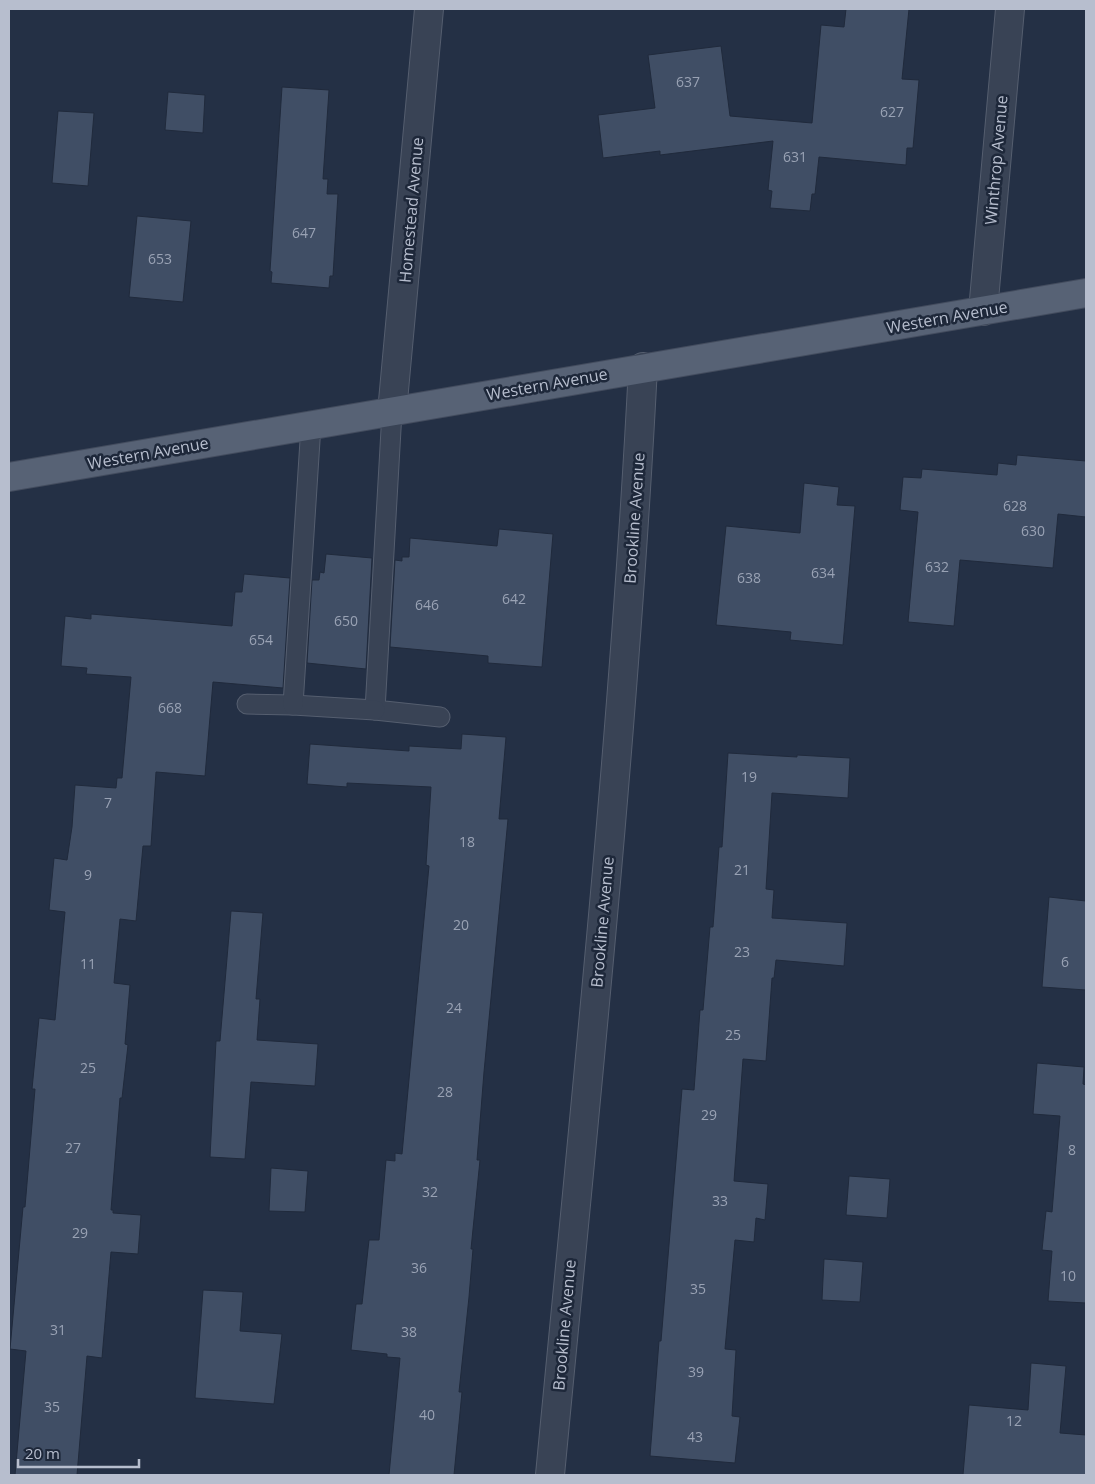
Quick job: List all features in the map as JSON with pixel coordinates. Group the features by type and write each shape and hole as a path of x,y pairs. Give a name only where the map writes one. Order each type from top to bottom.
{"main road":[{"name":"Western Avenue","path":"9,477 1086,293"}],"street":[{"name":"Homestead Avenue","path":"392,412 429,9"},
{"name":"Winthrop Avenue","path":"983,311 1010,9"},
{"name":"Brookline Avenue","path":"550,1475 610,836 644,367"}],"lane":[{"path":"375,710 392,412"},
{"path":"293,705 311,425"},
{"path":"247,704 375,710 440,717"}],"building":[{"path":"846,9 909,9 902,79 919,80 913,148 907,148 906,165 819,157 815,194 812,194 810,211 770,208 772,191 768,190 773,141 660,155 660,151 603,158 598,115 655,108 648,55 721,46 730,116 812,123 821,25 844,27"},
{"path":"282,87 329,90 323,179 328,179 327,194 338,194 333,276 330,276 329,288 271,283 272,272 270,271"},
{"path":"168,92 205,95 203,133 165,130"},
{"path":"58,111 94,113 88,186 52,183"},
{"path":"137,216 191,221 183,302 129,297"},
{"path":"1017,455 1086,461 1086,517 1058,514 1053,568 960,560 954,626 908,622 918,512 900,510 903,477 921,478 922,469 997,475 998,463 1016,465"},
{"path":"804,483 839,487 837,505 855,506 843,645 790,640 791,632 716,625 726,526 800,533"},
{"path":"499,529 553,534 542,667 488,663 488,656 390,647 395,560 402,561 402,557 409,557 410,538 497,546"},
{"path":"326,554 372,558 366,669 307,663 312,580 319,580 320,572 324,573"},
{"path":"244,574 290,578 283,688 213,682 205,776 156,772 151,846 143,846 136,921 120,919 114,983 130,985 125,1044 128,1045 122,1098 120,1098 111,1210 113,1210 113,1213 141,1215 138,1254 111,1252 102,1358 87,1356 77,1475 15,1475 26,1351 10,1349 35,1089 32,1089 39,1018 55,1020 65,912 49,910 54,858 67,860 75,785 116,788 117,778 122,778 131,677 86,674 87,668 61,666 65,616 91,619 91,614 232,626 235,592 242,592"},
{"path":"462,734 506,737 499,819 508,819 484,1072 477,1160 480,1160 459,1392 462,1392 454,1475 389,1475 400,1358 387,1357 387,1354 351,1350 356,1304 362,1304 369,1240 379,1240 386,1160 395,1161 395,1153 402,1154 429,866 426,865 431,787 347,783 347,787 307,784 310,744 409,751 409,746 461,749"},
{"path":"728,753 850,758 848,798 772,793 766,889 774,890 772,918 847,923 844,966 776,960 774,978 772,978 766,1061 743,1059 734,1181 768,1184 765,1220 756,1218 754,1242 735,1240 725,1349 736,1350 732,1416 740,1417 735,1463 650,1456 682,1089 694,1090 700,1010 703,1010 710,927 713,927 719,847 722,847"},
{"path":"1049,897 1086,901 1086,990 1042,987"},
{"path":"231,911 263,913 256,999 260,999 257,1040 318,1044 315,1086 251,1082 245,1159 210,1157 216,1041 220,1041"},
{"path":"1037,1063 1084,1067 1083,1084 1086,1085 1086,1303 1048,1301 1052,1251 1042,1250 1046,1211 1052,1212 1060,1116 1033,1114"},
{"path":"271,1168 308,1171 305,1212 269,1211"},
{"path":"849,1176 890,1179 887,1218 846,1215"},
{"path":"824,1259 863,1262 860,1302 822,1300"},
{"path":"203,1290 243,1292 240,1331 282,1334 274,1404 195,1398"},
{"path":"1031,1363 1066,1366 1060,1433 1086,1435 1086,1475 963,1475 969,1405 1028,1410"}]}
